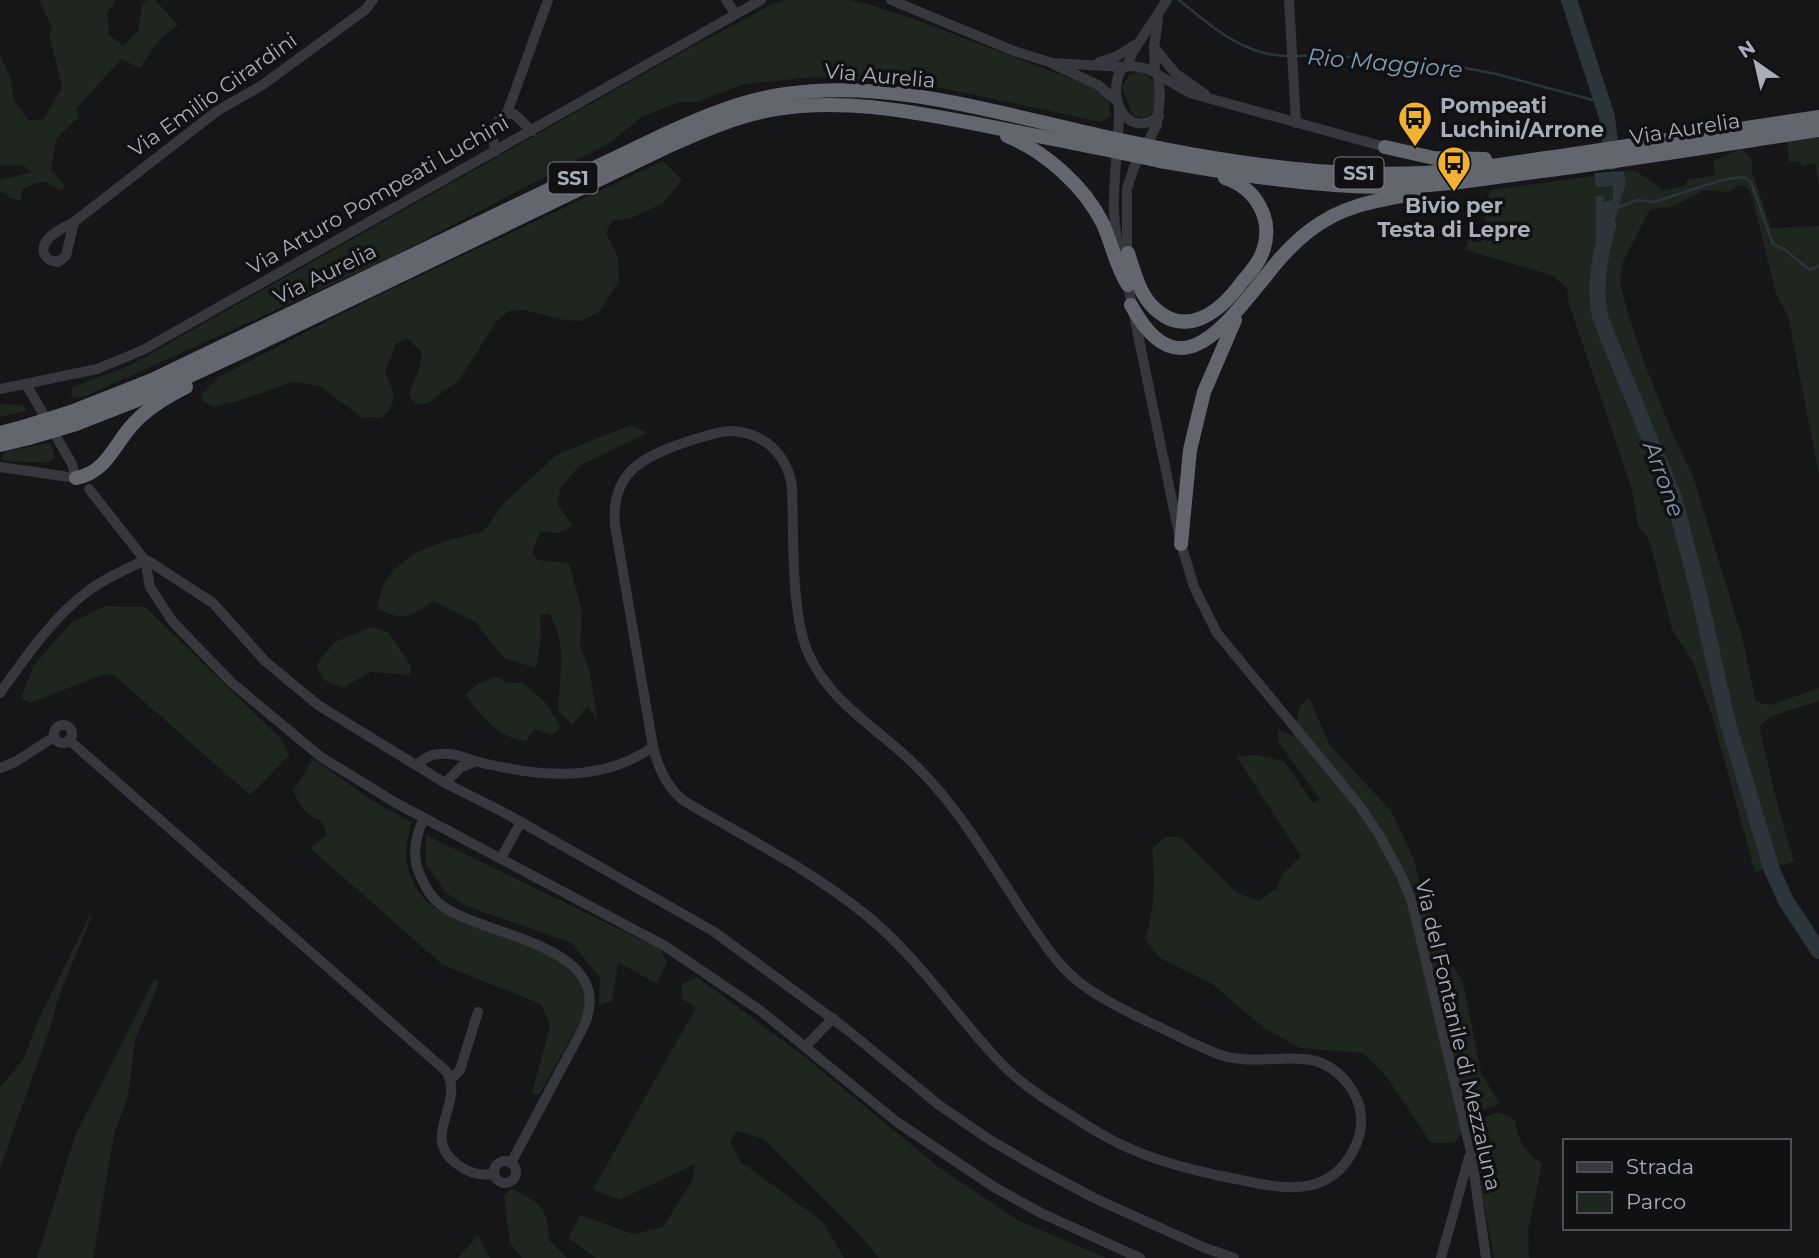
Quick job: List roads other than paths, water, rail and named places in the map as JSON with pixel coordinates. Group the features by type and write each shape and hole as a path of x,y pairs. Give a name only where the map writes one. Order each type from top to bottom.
{"highway":[{"name":"Via Aurelia","path":"74,418 665,134 738,105 771,97 812,91 884,93 942,102 1159,155 1293,168 1376,173 1454,171 1560,156 1592,158"},
{"name":"Via Aurelia","path":"0,445 26,433 162,388 671,145 738,118 775,109 827,105 884,108 1105,143"},
{"name":"Via Aurelia","path":"1629,153 1819,117"},
{"path":"946,118 956,124 1011,138 1048,161 1074,185 1096,211 1128,285"},
{"name":"Via Aurelia","path":"1159,155 1175,164 1228,174 1339,186 1416,186 1506,176 1592,158 1819,130"},
{"path":"1385,147 1434,158 1459,160 1545,153 1560,156"},
{"path":"1126,259 1150,303 1162,314 1181,321 1203,318 1221,307 1231,298 1260,257 1266,239 1266,222 1251,193 1228,179 1179,170 1175,164"},
{"path":"1131,305 1152,334 1163,342 1183,348 1209,338 1240,308 1293,244 1342,211 1380,199 1448,189 1506,176"},
{"path":"1181,544 1190,450 1204,392 1240,308"},
{"path":"76,478 101,466 132,425 162,400 328,310"},
{"name":"Via Aurelia","path":"0,433 26,433"}],"street":[{"name":"Via Emilio Girardini","path":"74,222 215,113 261,86 366,10 373,0"},
{"path":"496,150 492,132 496,122 507,113 548,0"},
{"path":"726,0 736,14"},
{"name":"Via Arturo Pompeati Luchini","path":"0,390 97,369 144,350 761,0"},
{"path":"891,0 1014,51 1052,63 1101,87 1118,104 1127,118 1136,122 1150,122 1159,116 1154,47 1163,7"},
{"path":"1289,0 1296,122"},
{"path":"1118,104 1116,83 1163,7"},
{"path":"1080,65 1110,60 1141,40"},
{"path":"1154,47 1177,75 1211,98"},
{"path":"1052,63 1142,67 1190,93 1385,147"},
{"name":"Via del Fontanile di Mezzaluna","path":"1118,104 1115,195 1121,255 1126,259"},
{"path":"507,113 517,116 531,131"},
{"name":"Via del Fontanile di Mezzaluna","path":"1159,116 1154,133 1136,162 1129,181 1126,259 1131,305 1181,544 1194,587 1217,632 1352,796 1380,836 1412,902 1471,1152 1486,1258"},
{"path":"0,467 76,478 74,468 26,384"},
{"path":"717,432 748,433 771,445 782,457 788,470 792,486 801,630 810,657 833,694 908,758 939,790 1046,947 1074,978 1103,997 1217,1054 1243,1059 1306,1058 1327,1066 1346,1082 1360,1105 1360,1133 1351,1154 1342,1166 1325,1179 1306,1187 1283,1188 1171,1164 1125,1147 1099,1133 1041,1097 1005,1068 919,967 869,917 827,888 679,798 663,774 653,747 615,526 617,493 631,470 654,453 717,432"},
{"path":"89,489 145,560 213,603 258,654 300,691 355,729 445,783 521,822 713,931 833,1018 939,1105 1021,1159 1094,1198 1205,1248 1234,1258"},
{"path":"0,693 44,635 80,597 106,579 145,560"},
{"path":"145,560 150,587 173,622 231,682 331,764 424,818 633,927 681,956 761,1011 897,1122 1001,1191 1041,1213 1140,1258"},
{"path":"0,768 15,762 54,737 56,727 64,724 72,732 69,740"},
{"path":"54,737 60,743 69,740"},
{"path":"69,740 446,1071 451,1079 453,1093 442,1130 446,1153 468,1171 494,1174"},
{"path":"416,765 438,754 526,771 577,774 620,765 653,747"},
{"path":"445,783 461,767 475,762"},
{"path":"424,818 417,835 414,857 422,881 433,898 454,913 561,957 580,974 589,995 589,1010 584,1026 511,1163"},
{"path":"501,858 521,822"},
{"path":"451,1079 460,1070 478,1012"},
{"path":"805,1047 833,1018"},
{"path":"1441,1258 1471,1152"},
{"path":"501,1162 511,1163 516,1172 512,1181 502,1183 494,1174 496,1167 501,1162"}],"waterway":[{"name":"Rio Maggiore","path":"1179,0 1229,38 1257,51 1288,56"},
{"name":"Arrone","path":"1569,0 1607,117 1612,162"},
{"name":"Rio Maggiore","path":"1295,56 1327,55 1455,66 1496,74 1604,103"},
{"path":"1617,208 1637,200 1654,202 1722,180 1743,177 1751,182 1773,244 1810,270 1819,266"},
{"name":"Arrone","path":"1608,225 1598,284 1601,320 1674,498 1727,720 1772,870 1786,901 1819,951"}],"place":[{"name":"Pompeati Luchini/Arrone","path":"1415,148"},
{"name":"Bivio per Testa di Lepre","path":"1454,193"}]}
